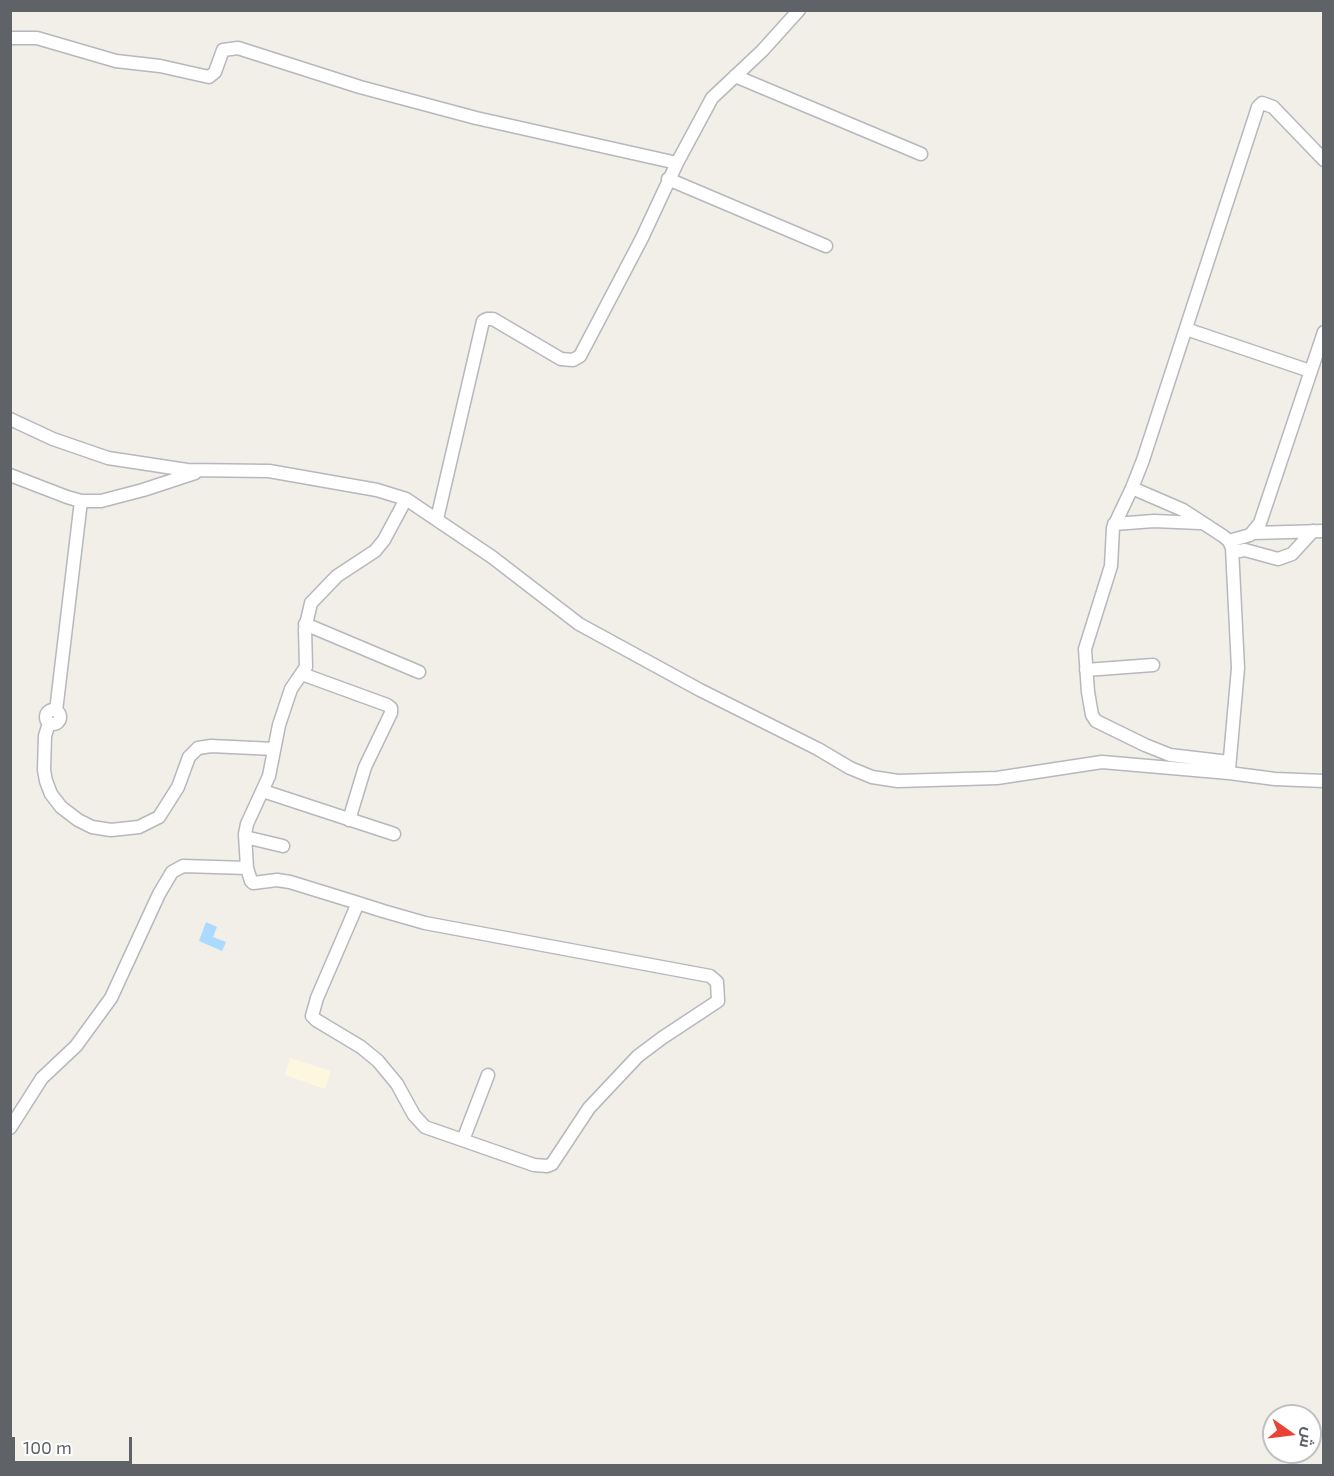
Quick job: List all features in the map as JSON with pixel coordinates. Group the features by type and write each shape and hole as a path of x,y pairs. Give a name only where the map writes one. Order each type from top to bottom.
{"street":[{"path":"436,519 483,321 493,319 561,359 573,360 580,356 642,238 668,179 712,98 762,51 799,10"},
{"path":"10,38 37,38 116,61 160,66 209,77 215,72 223,50 238,48 360,87 476,118 677,163"},
{"path":"735,76 921,154"},
{"path":"1323,160 1273,107 1262,103 1258,107 1132,488 1112,531 1111,566 1086,644 1086,670 1092,715 1100,724 1170,755 1275,779 1323,782"},
{"path":"668,179 826,246"},
{"path":"1186,329 1310,371"},
{"path":"1231,547 1253,533 1263,515 1323,332"},
{"path":"10,419 72,446 108,458 187,470 269,471 388,492 406,499 492,557 579,624 700,690 788,733 850,768 872,777 898,781 997,778 1102,762 1229,767"},
{"path":"10,475 81,501 101,501 204,470"},
{"path":"1132,488 1167,502 1204,523 1231,547 1278,559 1292,554 1318,531"},
{"path":"358,903 317,998 312,1016 361,1047 378,1061 397,1084 419,1122 432,1130 534,1165 552,1164 589,1108 632,1063 662,1038 718,1001 717,982 710,976 441,927 290,882 277,880 253,883 251,881 247,868 245,837 250,814 269,776 279,725 291,689 302,674 307,662 305,624 311,603 337,576 375,551 384,540 406,499"},
{"path":"81,501 56,711 51,710 46,713 46,719 50,723 45,736 44,770 51,794 61,807 92,827 111,830 133,829 159,817 178,788 189,757 198,748 211,746 274,749"},
{"path":"1114,525 1154,521 1204,523"},
{"path":"1253,533 1318,531"},
{"path":"1229,767 1238,668 1231,547"},
{"path":"305,624 419,672"},
{"path":"1086,670 1153,665"},
{"path":"302,674 391,708 391,714 365,767 348,820"},
{"path":"263,791 394,834"},
{"path":"245,837 283,846"},
{"path":"10,1128 42,1078 76,1046 111,998 159,894 172,872 183,866 247,868"},
{"path":"463,1140 488,1075"}],"shaded area":[{"path":"290,1058 331,1071 325,1089 285,1075"}],"water":[{"path":"206,922 217,927 213,937 226,942 222,951 199,941"}]}
